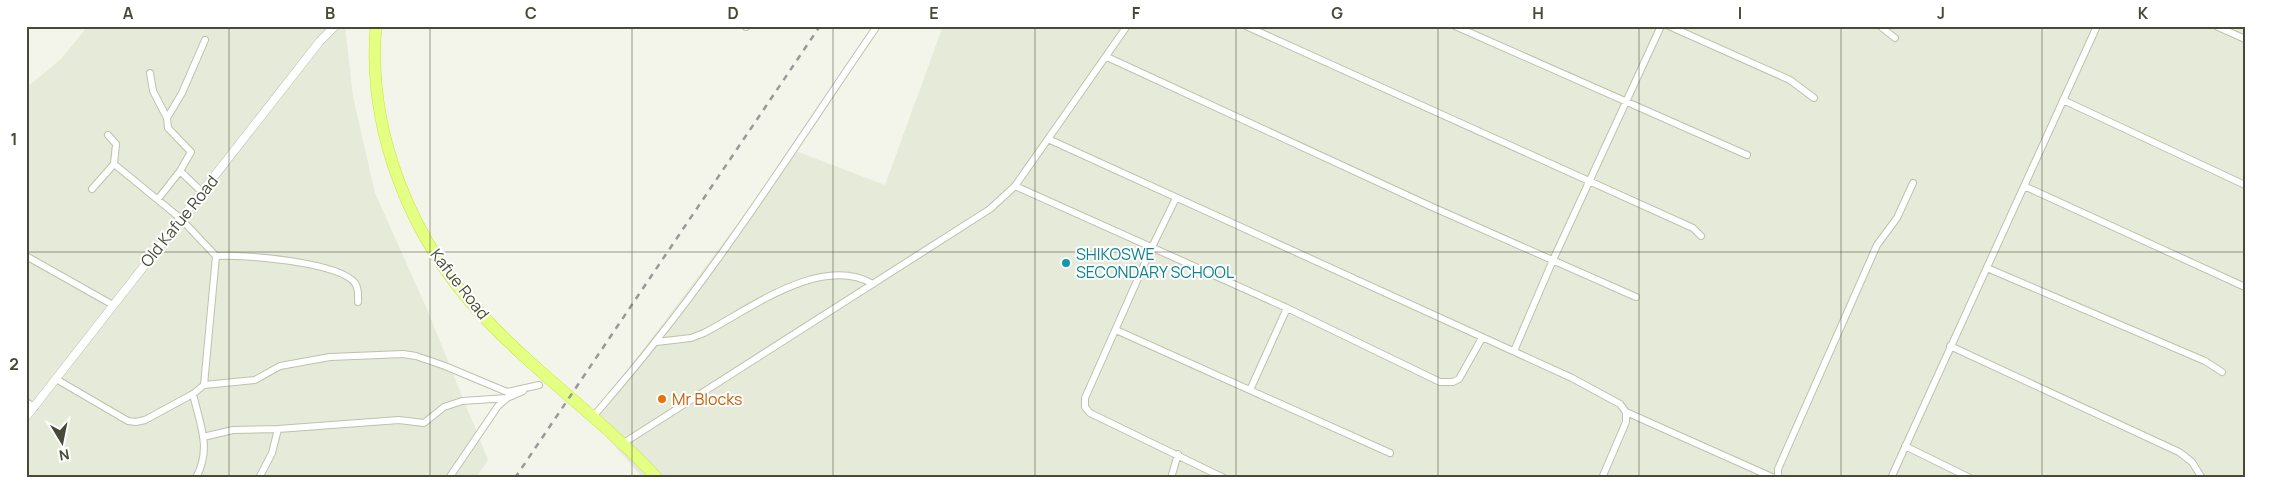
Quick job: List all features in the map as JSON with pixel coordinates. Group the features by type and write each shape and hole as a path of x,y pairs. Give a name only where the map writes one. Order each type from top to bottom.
{"highway":[{"name":"Kafue Road","path":"376,26 375,78 381,114 396,174 412,212 440,261 475,308 657,478"}],"street":[{"name":"Old Kafue Road","path":"26,417 180,218 320,41 335,26"},
{"path":"592,418 656,342 755,206 877,26"},
{"path":"622,444 990,209 1015,186 1107,58 1127,26"},
{"path":"1246,26 1693,228 1701,236"},
{"path":"1455,26 1747,155"},
{"path":"1514,351 1553,260 1661,26"},
{"path":"1669,26 1790,80 1814,98"},
{"path":"1880,26 1895,38"},
{"path":"1891,478 2097,26"},
{"path":"2216,26 2245,39"},
{"path":"167,118 182,94 205,40"},
{"path":"1107,58 1636,297"},
{"path":"150,73 156,100 167,118 168,128 191,152 180,171 158,200"},
{"path":"2063,100 2245,184"},
{"path":"92,189 114,164 116,144 108,135"},
{"path":"1048,139 1572,378 1620,404 1626,412 1776,478 1778,469 1869,262 1885,232 1897,218 1913,183"},
{"path":"114,164 180,218 216,256 280,260 336,272 355,283 358,291 358,302"},
{"path":"180,171 202,192"},
{"path":"1015,186 1287,308 1440,382 1453,382 1459,379 1482,338"},
{"path":"2024,186 2245,286"},
{"path":"1176,198 1152,247 1085,398 1085,407 1090,413 1178,454 1224,478"},
{"path":"26,256 113,305"},
{"path":"204,385 216,256"},
{"path":"1987,268 2205,361 2222,372"},
{"path":"656,342 691,338 704,333 784,290 816,277 829,274 852,275 861,277 873,284"},
{"path":"1250,390 1287,308"},
{"path":"1116,330 1390,453"},
{"path":"1950,346 2179,452 2192,462 2202,478"},
{"path":"56,379 128,421 136,422 145,420 193,394 204,385 254,380 280,366 330,358 396,354 424,358 507,392 553,381"},
{"path":"203,437 234,430 398,420 424,423 444,407 462,401 507,398 539,385"},
{"path":"193,394 203,437 205,455 196,478"},
{"path":"449,478 498,406 507,398"},
{"path":"26,402 34,407"},
{"path":"1602,478 1626,422 1626,412"},
{"path":"259,478 272,453 278,428"},
{"path":"1906,446 1970,478"},
{"path":"1171,478 1178,454"}],"shaded area":[{"path":"88,26 345,26 353,97 375,193 426,307 488,460 476,478 26,478 26,88 61,59"},
{"path":"943,26 2245,26 2245,478 643,478 591,419 793,150 885,185"}],"railway":[{"path":"515,478 820,26"}],"place":[{"name":"SHIKOSWE SECONDARY SCHOOL","path":"1066,263"},
{"name":"Mr Blocks","path":"662,399"}]}
